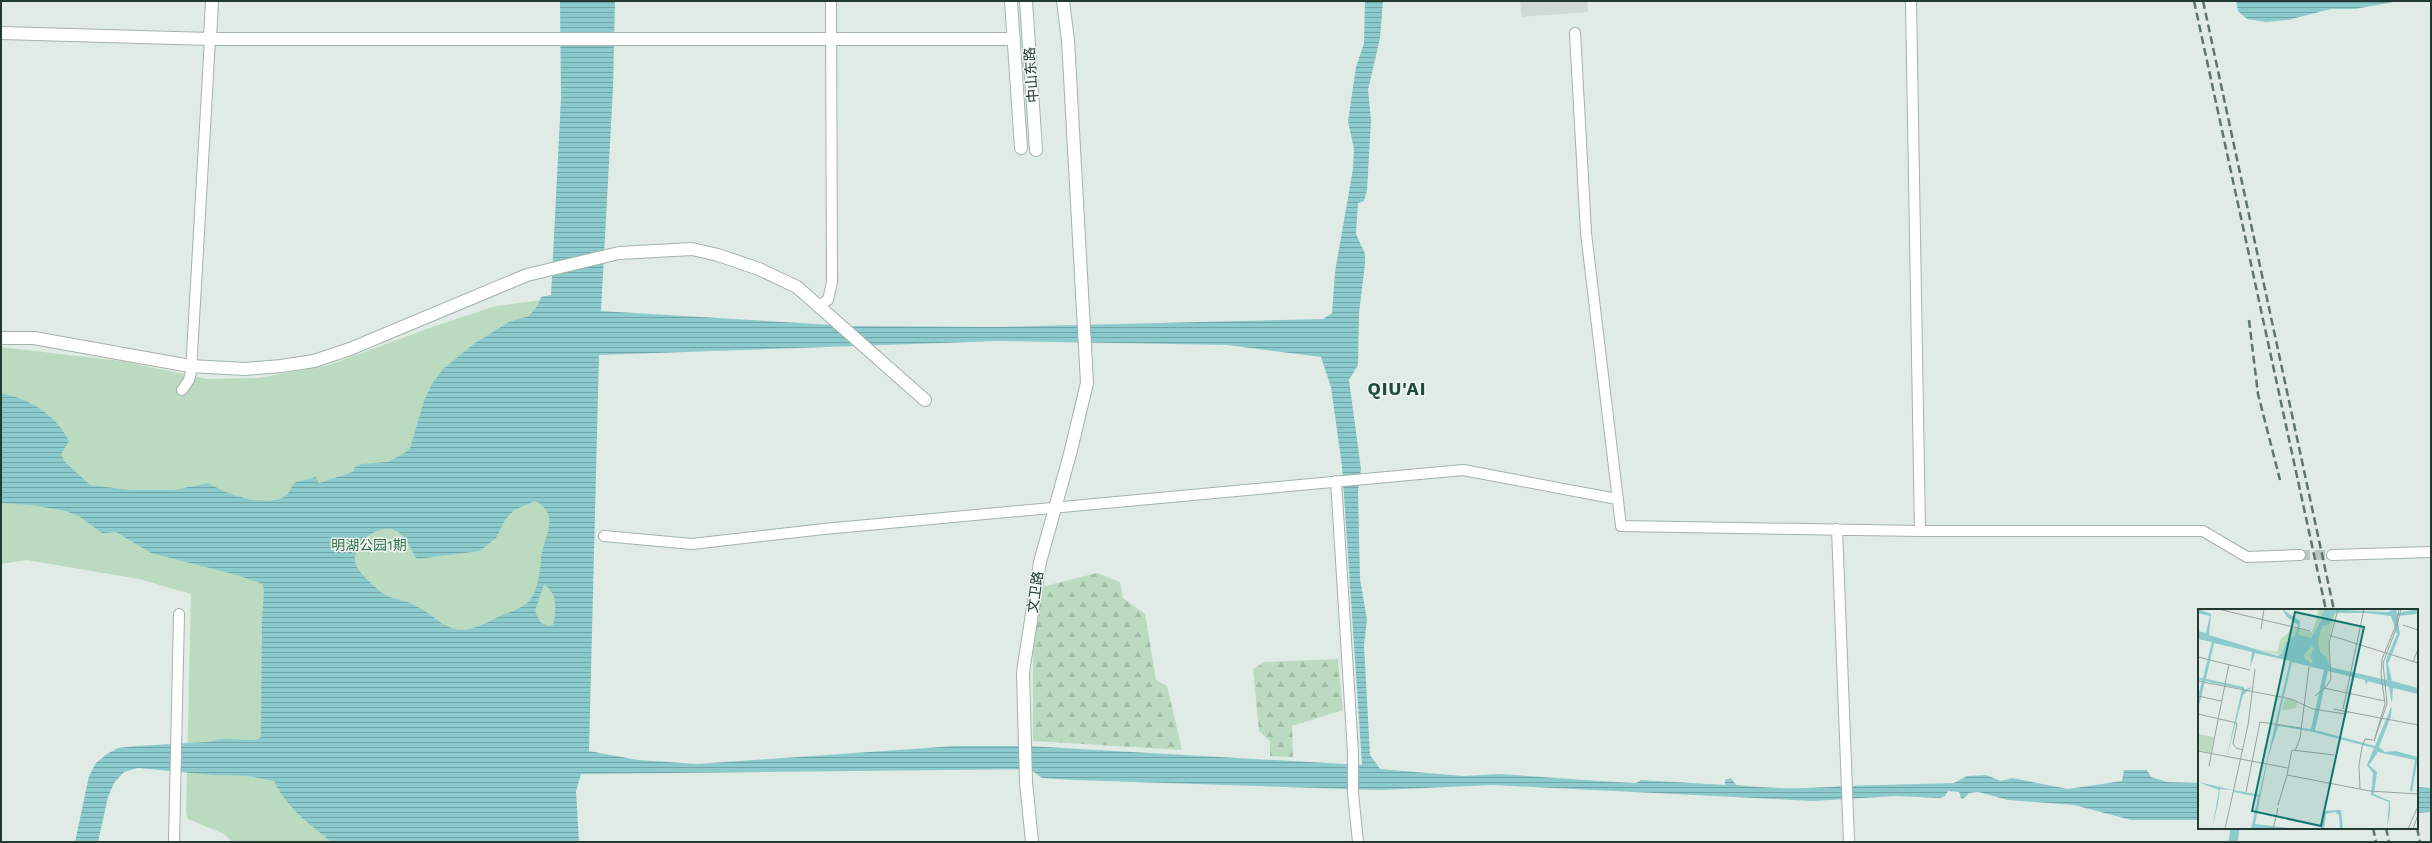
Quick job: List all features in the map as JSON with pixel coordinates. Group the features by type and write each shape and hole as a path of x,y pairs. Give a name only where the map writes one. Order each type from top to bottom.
{"street":[{"path":"182,390 189,380 212,1"},
{"path":"819,305 828,300 832,282 831,1"},
{"name":"中山东路","path":"1011,1 1021,148"},
{"name":"中山东路","path":"1026,1 1036,150"},
{"name":"文卫路","path":"1032,842 1026,782 1026,737 1023,672 1040,562 1070,454 1087,384 1085,318 1075,196 1068,40 1063,1"},
{"path":"1911,1 1920,531"},
{"path":"1,33 210,39 1014,39"},
{"path":"1575,33 1586,233 1621,526 1920,531 2203,532 2247,557 2300,555"},
{"path":"1,338 34,338 190,366 245,369 314,361 350,349 527,274 619,253 692,249 718,255 758,269 797,287 925,400"},
{"path":"604,536 692,544 824,529 1464,470 1618,499"},
{"path":"1336,481 1353,752 1353,793 1358,842"},
{"path":"1837,529 1849,842"},
{"path":"2332,555 2431,552"},
{"path":"174,842 179,614"}],"shaded area":[{"path":"1520,1 1587,1 1588,12 1522,17"}],"green space":[{"name":"明湖公园1期","path":"542,300 560,605 555,842 232,842 224,834 188,819 186,813 191,594 139,579 27,560 1,564 1,347 121,361 207,379 258,378 329,365 432,327 496,306"},
{"path":"1097,573 1120,582 1123,598 1145,614 1156,680 1167,686 1182,750 1033,741 1033,589"},
{"path":"1338,659 1343,710 1292,726 1293,757 1270,756 1270,741 1259,731 1253,669 1265,662"}],"water":[{"path":"560,1 615,1 613,88 601,311 850,326 997,327 1323,319 1332,313 1335,272 1353,169 1354,149 1348,121 1356,67 1364,43 1365,1 1383,1 1380,38 1368,90 1371,120 1367,190 1364,201 1358,203 1356,234 1365,254 1365,264 1359,313 1358,365 1349,380 1361,469 1358,491 1360,579 1367,620 1364,645 1370,755 1380,769 1463,776 1500,774 1636,783 1641,780 1725,785 1725,780 1731,778 1736,785 1790,788 1954,783 1967,776 1986,775 2001,781 2012,778 2068,789 2122,781 2124,770 2147,770 2151,777 2167,782 2198,783 2198,820 2131,820 2074,805 2008,800 1978,792 1969,793 1963,799 1961,798 1959,792 1948,791 1945,796 1940,798 1896,796 1813,801 1493,785 1379,790 1074,780 1042,778 1030,769 581,774 576,791 579,842 332,842 299,815 279,791 274,781 248,776 214,775 138,768 124,772 114,783 108,797 98,842 75,842 89,776 96,763 107,754 118,748 208,742 221,739 255,740 261,737 262,622 264,589 262,584 237,575 151,553 116,532 102,533 80,517 66,511 31,505 1,503 1,393 22,399 32,404 57,423 69,441 61,454 64,461 90,485 130,490 174,490 209,483 236,496 268,501 285,496 289,493 296,482 316,477 319,483 353,472 355,467 361,464 388,462 406,452 410,448 424,401 432,384 443,369 475,343 509,322 529,316 538,305 541,297 551,295 561,98","holes":["998,341 1227,345 1321,357 1331,387 1342,466 1362,765 1027,746 955,746 697,764 638,760 589,751 599,355","535,501 548,513 549,527 542,551 539,576 534,593 528,602 522,607 474,628 459,630 447,626 411,603 386,595 369,582 356,565 355,557 357,549 362,542 368,536 383,529 391,529 401,534 417,559 480,551 496,538 505,520 514,510","544,584 552,592 555,602 553,625 548,626 540,622 535,611"]},
{"path":"2236,1 2399,1 2355,9 2331,9 2288,20 2266,22 2247,19 2238,11"},
{"path":"2418,787 2431,788 2431,812 2418,813"}],"waterway":[{"path":"2233,842 2235,829"}],"tunnel":[{"path":"2300,555 2332,555"}],"railway":[{"path":"2194,1 2326,609"},
{"path":"2203,1 2334,609"},
{"path":"2249,320 2258,394 2280,480"},
{"path":"2373,829 2376,842"},
{"path":"2386,829 2389,842"},
{"path":"2417,829 2420,842"}],"district":[{"name":"QIU'AI","path":"1397,388"}]}
